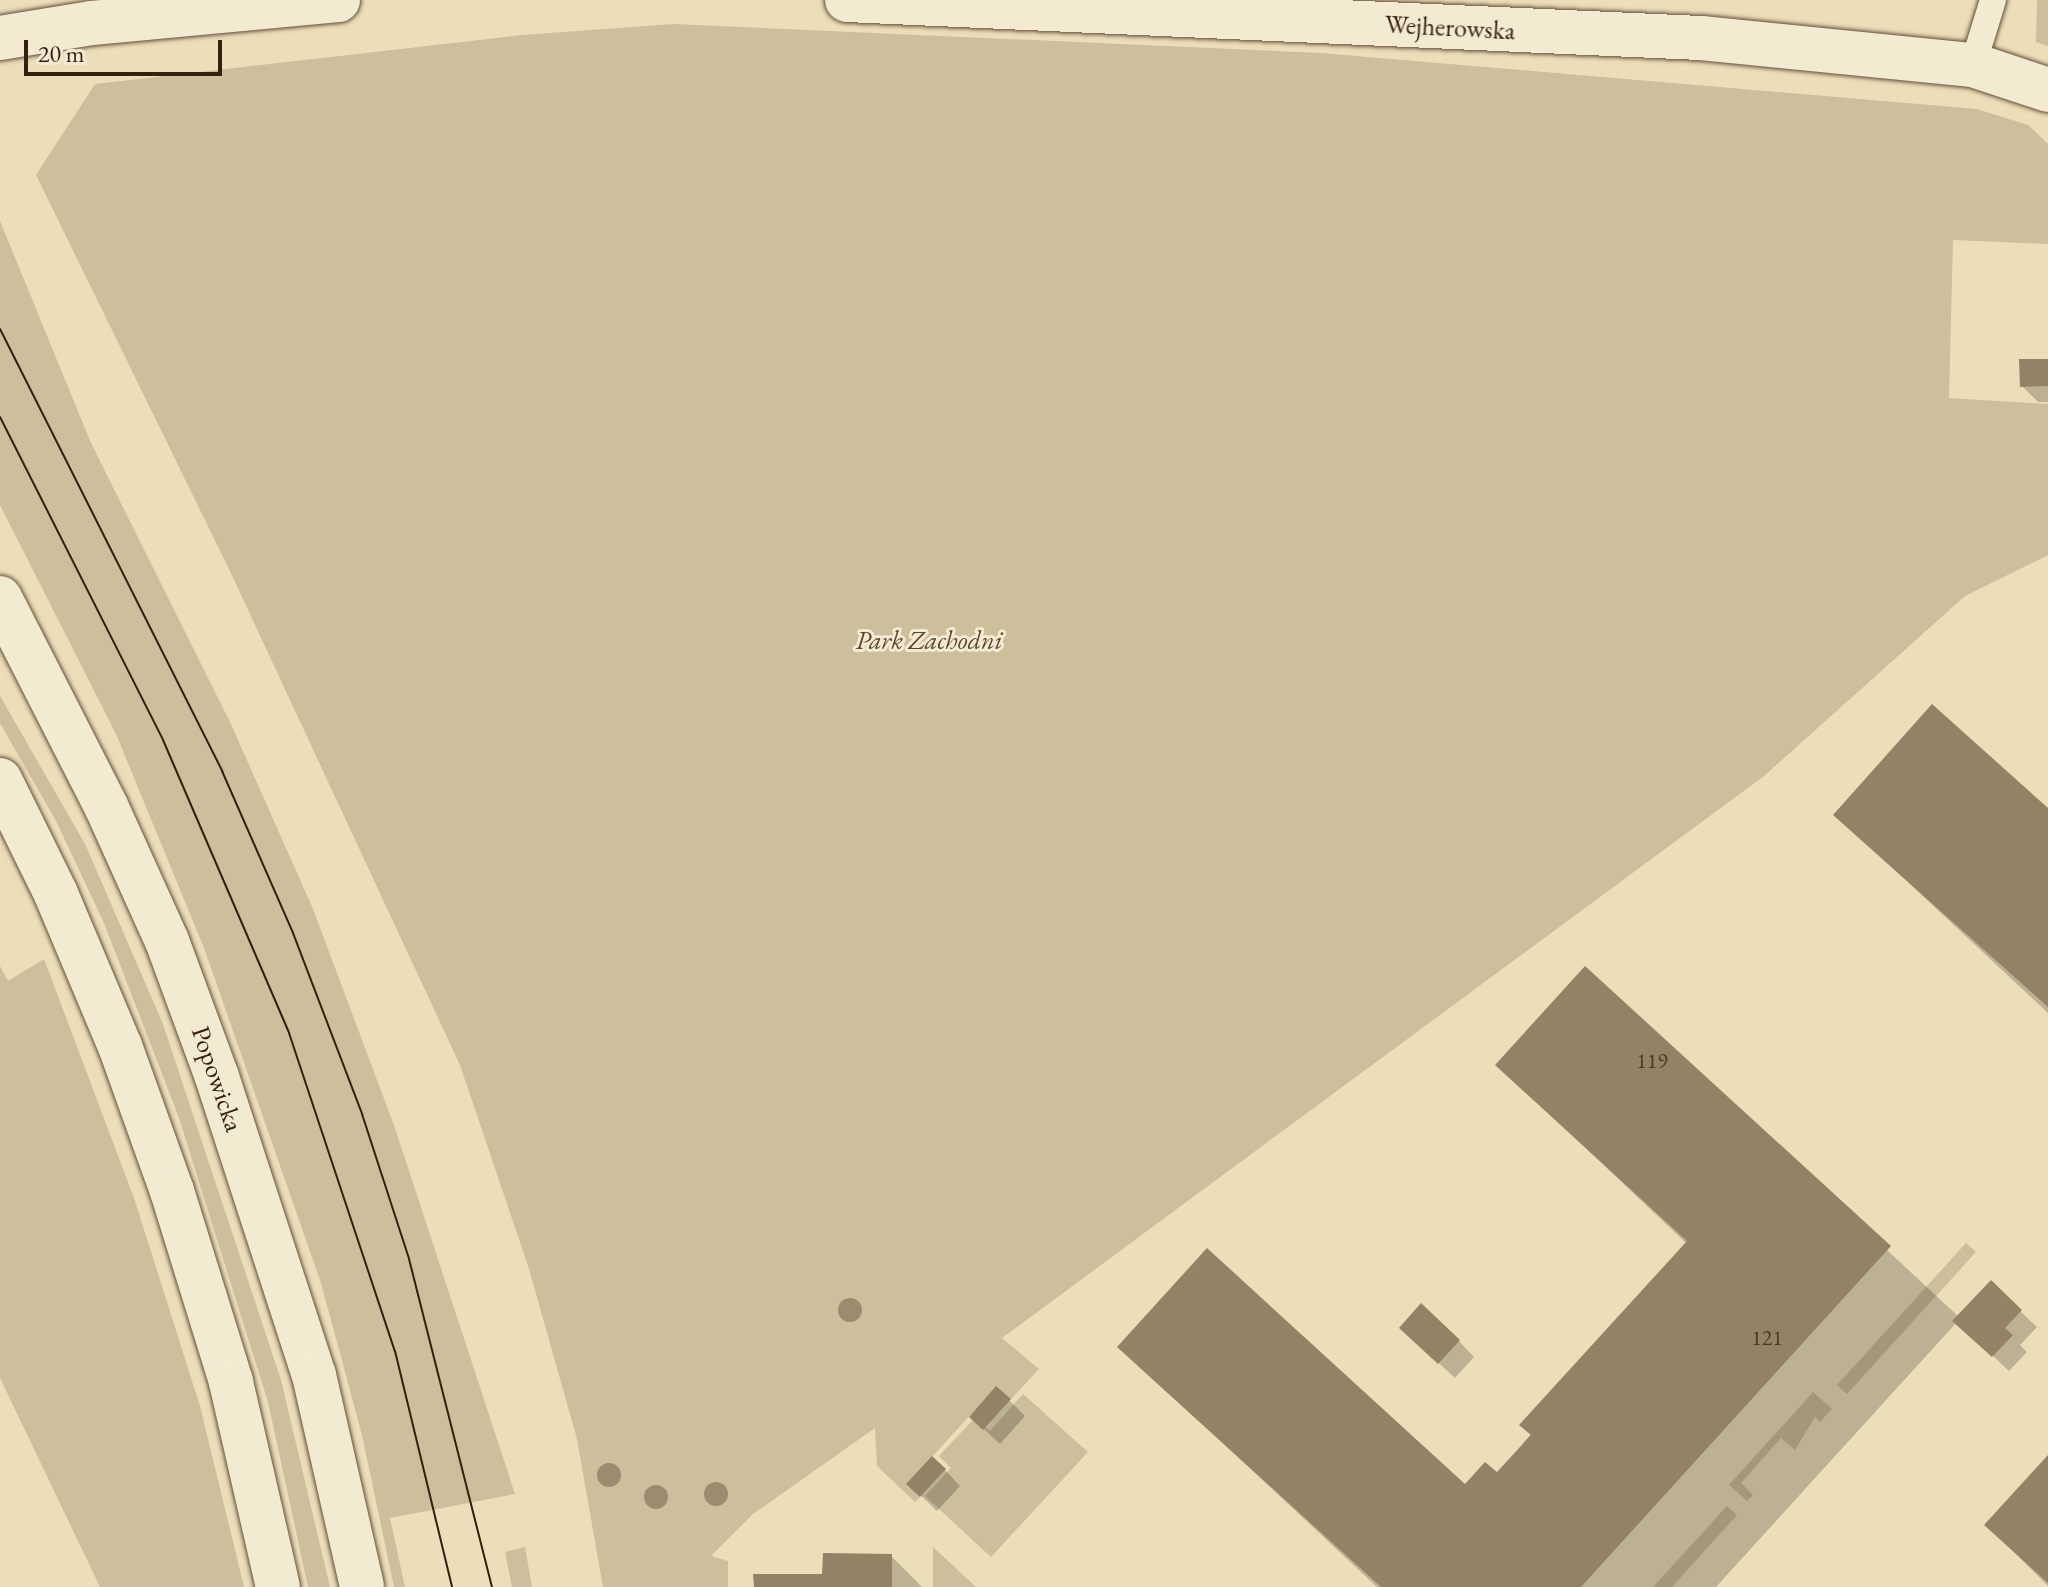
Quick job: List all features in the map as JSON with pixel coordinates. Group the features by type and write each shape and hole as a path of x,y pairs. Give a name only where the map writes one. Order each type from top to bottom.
{"street":[{"path":"0,38 106,21 338,0"},
{"name":"Wejherowska","path":"847,0 1701,38 1973,65 2048,90"},
{"name":"Popowicka","path":"0,598 106,806 167,941 217,1077 314,1375 362,1587"},
{"path":"0,780 56,894 120,1046 172,1191 231,1382 278,1587"}],"lane":[{"path":"1973,65 1993,0"}],"green space":[{"path":"2037,0 2048,0 2048,46 2036,42"},
{"name":"Park Zachodni","path":"673,24 1321,53 1977,109 2028,125 2048,144 2048,244 1953,240 1949,398 2048,404 2048,555 1965,596 1764,776 1002,1338 1039,1369 1011,1399 996,1387 907,1484 920,1497 915,1502 877,1466 875,1428 753,1514 711,1556 728,1561 728,1587 603,1587 577,1439 529,1269 460,1065 228,567 36,175 95,84 522,35"},
{"path":"0,221 91,443 230,722 313,909 395,1128 515,1494 390,1518 405,1587 394,1587 362,1435 321,1283 204,948 116,734 0,505"},
{"path":"0,696 85,844 163,1024 281,1380 330,1587 308,1587 268,1402 179,1118 104,923 56,821 0,723"},
{"path":"44,959 134,1198 200,1406 244,1587 100,1587 0,1378 0,966 8,981"},
{"path":"1966,1243 1976,1252 1847,1394 1837,1385"},
{"path":"1813,1392 1832,1409 1820,1422 1815,1417 1795,1450 1781,1438 1741,1483 1753,1495 1747,1501 1729,1485"},
{"path":"1023,1394 1088,1452 991,1557 925,1496 951,1468 939,1456 975,1418 990,1431"},
{"path":"1727,1506 1737,1515 1672,1587 1653,1587"},
{"path":"525,1547 532,1587 512,1587 505,1552"},
{"path":"933,1547 976,1587 933,1587"}],"building":[{"path":"2019,359 2048,359 2048,386 2020,387"},
{"path":"1932,704 2048,808 2048,1007 1833,815"},
{"path":"1585,966 1891,1246 1581,1587 1381,1587 1117,1347 1207,1248 1465,1484 1485,1462 1497,1472 1531,1435 1519,1425 1687,1241 1495,1065"},
{"path":"1991,1280 2022,1310 2005,1328 2013,1335 1992,1357 1952,1321"},
{"path":"1421,1303 1460,1340 1438,1364 1399,1328"},
{"path":"996,1386 1011,1399 983,1430 969,1417"},
{"path":"2048,1455 2048,1583 1984,1525"},
{"path":"932,1456 946,1469 920,1497 906,1484"},
{"path":"823,1553 892,1554 892,1587 754,1587 753,1574 822,1574"}],"tram line":[{"path":"0,329 222,771 293,933 362,1114 409,1259 492,1587"},
{"path":"0,417 163,740 289,1033 395,1351 452,1587"}]}
